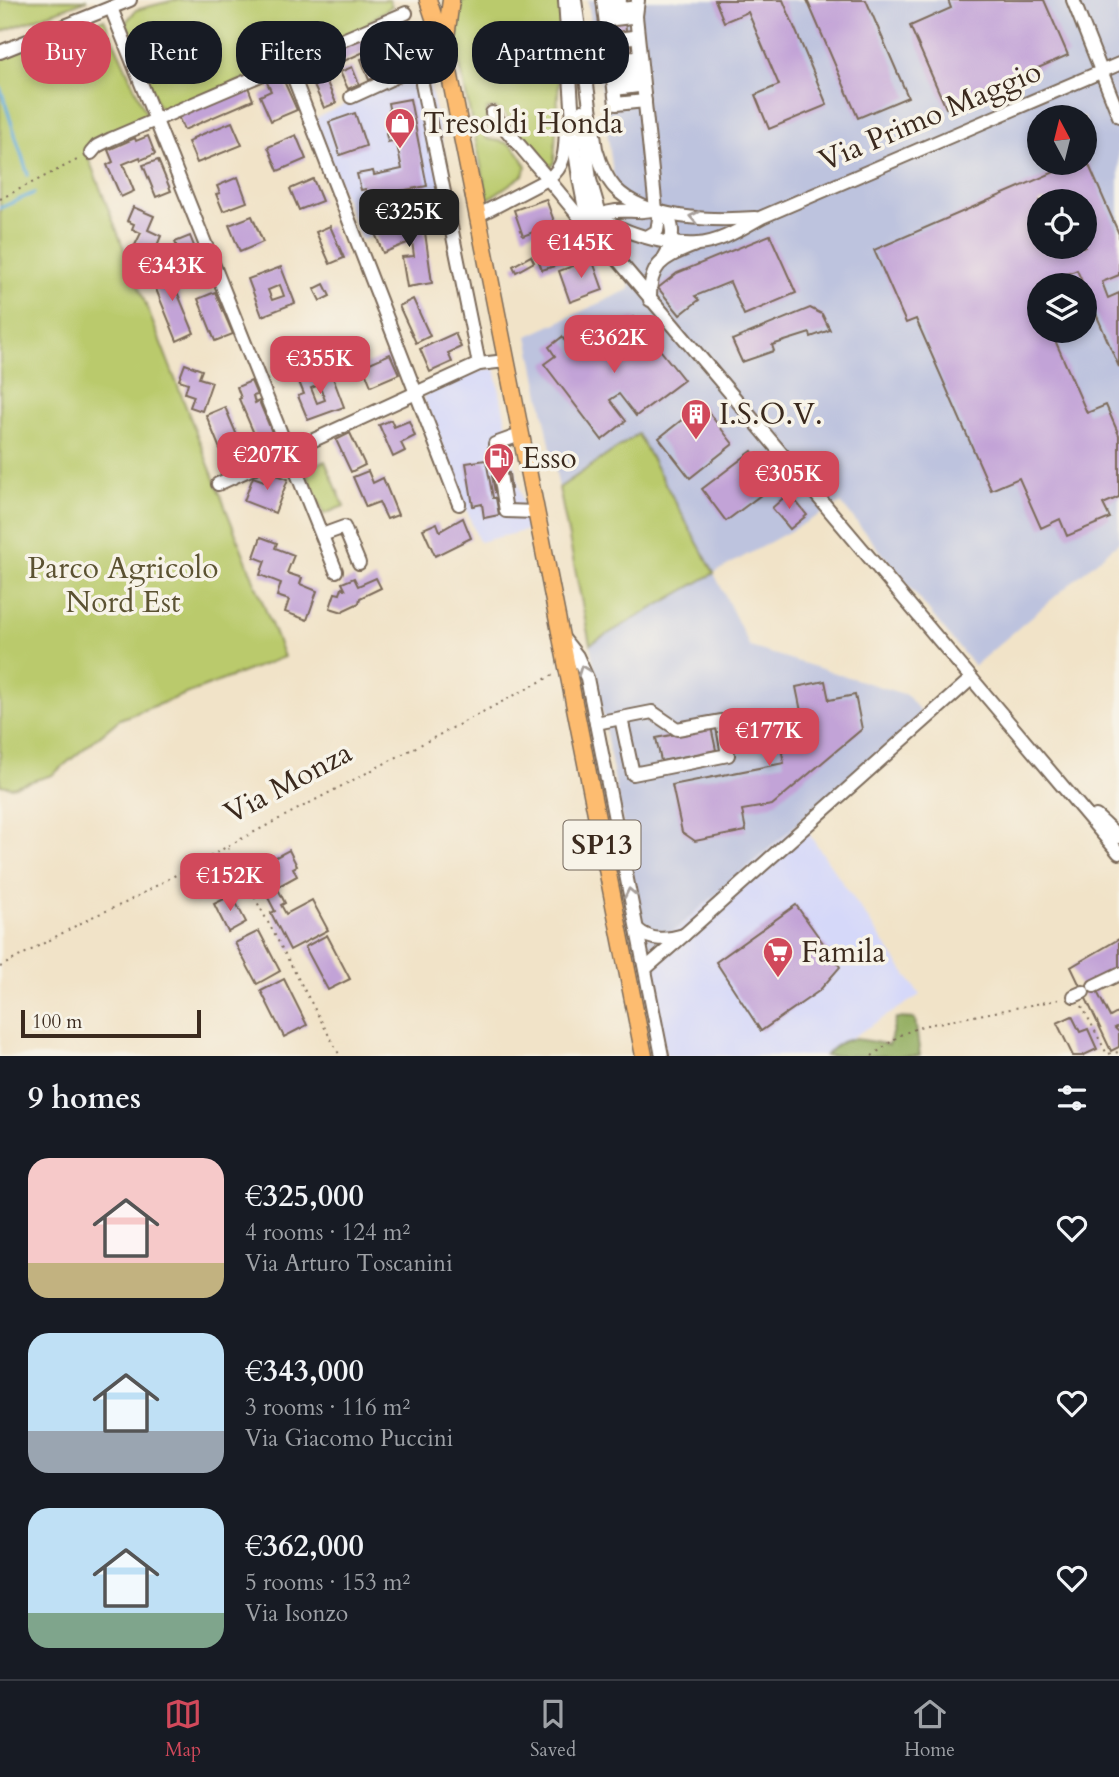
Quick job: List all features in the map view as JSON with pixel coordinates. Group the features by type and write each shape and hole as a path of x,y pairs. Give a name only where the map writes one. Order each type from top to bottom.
{"main road":[{"name":"SP13","path":"428,0 435,21"},
{"name":"SP13","path":"449,21 451,0"},
{"name":"SP13","path":"451,84 644,1056"}],"street":[{"path":"0,52 130,0"},
{"path":"565,0 567,21"},
{"path":"575,0 584,134 590,180 612,254"},
{"name":"Via Primo Maggio","path":"575,0 592,125 601,164 613,186 632,201 656,210 707,219 762,217"},
{"path":"1073,0 1119,116"},
{"path":"629,5 636,16 643,101"},
{"path":"629,5 659,226 654,234 647,237"},
{"path":"604,8 629,5"},
{"path":"604,8 629,5"},
{"path":"111,8 336,571"},
{"path":"346,38 406,13"},
{"path":"629,62 636,61"},
{"path":"629,62 636,61"},
{"path":"629,62 636,61"},
{"name":"Via Primo Maggio","path":"664,258 733,233 762,217 1119,64"},
{"path":"91,153 97,146 240,84"},
{"path":"296,84 459,504"},
{"path":"351,97 380,84"},
{"path":"422,84 479,364"},
{"path":"477,216 548,179 561,166 565,151 568,84"},
{"path":"571,84 575,145 586,214 597,237"},
{"path":"614,84 616,104 643,101"},
{"path":"492,113 1119,853"},
{"path":"575,145 592,208 601,215"},
{"path":"650,300 652,274 672,242 673,230 668,219 656,210"},
{"name":"Via Primo Maggio","path":"601,215 615,211 656,210"},
{"path":"597,237 595,225 601,215"},
{"name":"Via Primo Maggio","path":"601,215 622,229 647,237 697,244"},
{"path":"218,484 479,364 506,360"},
{"path":"520,435 495,444 506,511 536,512"},
{"path":"322,536 344,527 359,563"},
{"path":"560,634 582,666 596,723 662,1056"},
{"path":"645,970 971,679"},
{"path":"596,723 621,718 652,712 677,729 722,721 728,755 633,774 621,718"},
{"path":"1065,787 1119,837"},
{"path":"637,929 658,940 684,935"},
{"path":"1084,991 1119,974"}],"path":[{"path":"406,13 410,21"},
{"path":"0,199 91,153"},
{"name":"Via Monza","path":"0,967 92,917 125,904 545,678 567,671"},
{"path":"228,847 340,1056"},
{"path":"1084,991 1079,997 1107,1054 1119,1052"},
{"path":"872,1056 900,1035 922,1026 1054,1002 1084,991"}],"shaded area":[{"path":"588,0 1119,0 1119,542 974,666 841,503 714,573 638,434 559,488 528,336 630,289 600,84 629,84 629,21 591,21"},
{"path":"388,84 430,84 458,217 361,239 314,119"},
{"path":"495,368 528,530 479,542 423,396 481,370"},
{"path":"714,573 750,647 907,695 923,715 646,955 590,644"},
{"path":"801,822 920,995 822,1056 666,1056 646,955"}],"green space":[{"path":"0,0 87,0 30,21 21,21 21,24 0,32"},
{"path":"174,0 389,0 392,6 370,21 360,21 360,30 346,36 346,21 236,21 236,83 172,110 162,109 157,104 149,84 222,84 222,21 127,21 136,10"},
{"path":"462,0 560,0 561,21 472,21 472,84 559,84 554,163 548,170 504,113 495,108 487,109 486,138 511,145 526,166 523,175 488,199 458,56 458,24"},
{"name":"Parco Agricolo Nord Est","path":"111,35 125,66 125,84 133,84 149,120 86,152 284,657 120,719 52,775 12,787 0,785 0,57 21,49 21,84 111,84"},
{"path":"638,434 714,573 590,644 559,488"},
{"path":"325,461 344,506 324,514 305,469"},
{"path":"896,1018 915,1019 920,1056 825,1056 847,1040 889,1045"}],"building":[{"path":"610,0 623,0 625,21 612,21"},
{"path":"715,0 783,0 827,105 769,129 755,95 779,85 748,12 724,22"},
{"path":"807,0 866,0 908,97 858,118"},
{"path":"948,0 1044,0 1068,55 946,108 910,26 951,8"},
{"path":"360,35 360,54 346,60 346,42"},
{"path":"352,67 359,84 348,89 346,84 346,70"},
{"path":"247,84 253,100 184,130 177,114"},
{"path":"268,84 285,84 297,110 271,121 260,96 271,91"},
{"path":"313,84 328,84 336,103 324,108"},
{"path":"410,99 427,186 367,197 366,189 361,190 357,174 373,171 374,175 402,169 396,140 388,142 386,134 394,132 388,103"},
{"path":"355,113 366,146 340,155 329,122"},
{"path":"232,122 242,145 197,163 188,142"},
{"path":"296,135 306,159 278,171 268,147"},
{"path":"148,136 155,154 123,164 134,191 121,197 107,165 113,162 108,150 135,138 136,141"},
{"path":"158,160 171,191 156,197 143,165"},
{"path":"1047,175 1093,175 1119,234 1119,275 1102,282 1108,298 1119,293 1119,367 1097,316 1097,273 1078,273 1077,270 1070,273 1027,273 1027,343 1056,343 1087,413 1106,405 1119,435 1119,497 1103,504 1110,518 1067,536 1060,519 1041,528 1019,478 991,490 916,319 906,323 874,250"},
{"path":"238,177 247,202 223,211 216,194 220,193 217,186"},
{"path":"313,179 322,201 299,210 290,189"},
{"path":"546,199 555,224 523,236 514,210"},
{"path":"133,207 154,216 148,230 161,236 154,253 135,245 141,233 132,229 134,224 127,221"},
{"path":"252,216 263,242 240,252 229,225"},
{"path":"423,218 432,283 407,287 402,257 414,256 412,241 383,253 374,231 396,222"},
{"path":"330,226 344,258 330,264 316,232"},
{"path":"770,235 796,293 744,315 730,282 695,296 699,300 680,315 658,288 677,273"},
{"path":"190,236 206,276 191,282 175,242"},
{"path":"559,249 564,263 542,270 537,257"},
{"path":"531,256 534,262 516,272 513,266"},
{"path":"592,259 603,290 570,302 559,271"},
{"path":"166,265 194,333 177,341 149,272"},
{"path":"281,267 295,303 262,316 248,279","holes":["280,285 284,296 272,300 268,290"]},
{"path":"324,284 330,296 320,301 314,289"},
{"path":"215,292 233,334 215,341 198,299"},
{"path":"413,299 430,336 416,343 399,306"},
{"path":"810,308 822,314 830,330 811,337 810,333 772,345 774,351 742,362 732,340"},
{"path":"634,317 684,380 636,416 619,394 610,400 626,421 602,440 544,364 555,356 549,347 562,337 577,357 620,322"},
{"path":"455,333 461,347 448,353 452,362 430,372 420,349"},
{"path":"390,354 399,374 371,386 363,366"},
{"path":"185,364 202,370 199,378 212,382 202,411 190,407 194,396 185,393 188,383 179,380"},
{"path":"330,370 344,407 308,420 298,396 304,394 299,382","holes":["319,385 325,400 317,403 311,388"]},
{"path":"251,381 257,395 253,396 255,403 259,401 274,437 258,443 239,399 241,398 237,387"},
{"name":"I.S.O.V.","path":"702,404 733,444 690,478 659,438"},
{"path":"225,407 241,445 222,454 206,415"},
{"path":"391,420 394,427 409,421 415,436 401,443 405,451 393,457 379,425"},
{"path":"350,433 365,465 351,472 336,440"},
{"path":"752,451 777,483 726,521 702,489"},
{"path":"486,460 499,515 484,518 482,504 473,506 466,463"},
{"path":"368,471 373,483 383,478 398,515 387,519 379,502 366,507 353,477"},
{"path":"268,472 288,479 275,513 244,501 253,477 264,481"},
{"path":"509,473 511,489 495,492 492,476"},
{"path":"789,493 807,515 790,529 772,508"},
{"path":"463,518 471,538 435,556 423,529 437,523 440,531"},
{"path":"261,537 277,543 275,548 294,555 287,573 302,578 300,584 317,591 307,620 285,612 289,600 277,596 281,583 260,575 265,561 254,557"},
{"path":"354,578 358,586 376,578 381,588 360,598 359,603 343,612 330,608 335,593 340,594 342,588 345,589 342,583"},
{"path":"825,681 829,700 855,695 862,729 772,805 742,810 746,831 695,841 682,832 672,785 784,763 778,731 804,726 796,687"},
{"path":"711,727 716,750 661,761 656,738"},
{"path":"289,850 297,866 293,868 297,876 277,887 285,903 281,905 286,914 312,900 328,930 290,950 271,913 275,911 265,892 271,889 259,866"},
{"path":"232,895 246,922 228,932 214,904"},
{"name":"Famila","path":"796,905 840,967 819,991 761,1031 716,962"},
{"path":"259,931 280,971 257,984 235,943"},
{"path":"327,935 350,979 328,990 305,947"},
{"path":"1119,939 1119,969 1093,984 1110,1017 1119,1012 1119,1026 1115,1028 1119,1032 1119,1047 1111,1051 1071,967"},
{"path":"284,979 307,1025 284,1037 261,991"},
{"path":"1072,1016 1080,1032 1088,1029 1097,1049 1082,1056 1073,1056 1057,1023"}],"waterway":[{"path":"0,87 28,175"},
{"path":"0,208 34,193"}],"place":[{"name":"Tresoldi Honda","path":"400,150"},
{"name":"I.S.O.V.","path":"696,441"},
{"name":"Esso","path":"499,485"},
{"name":"Famila","path":"778,979"}]}
